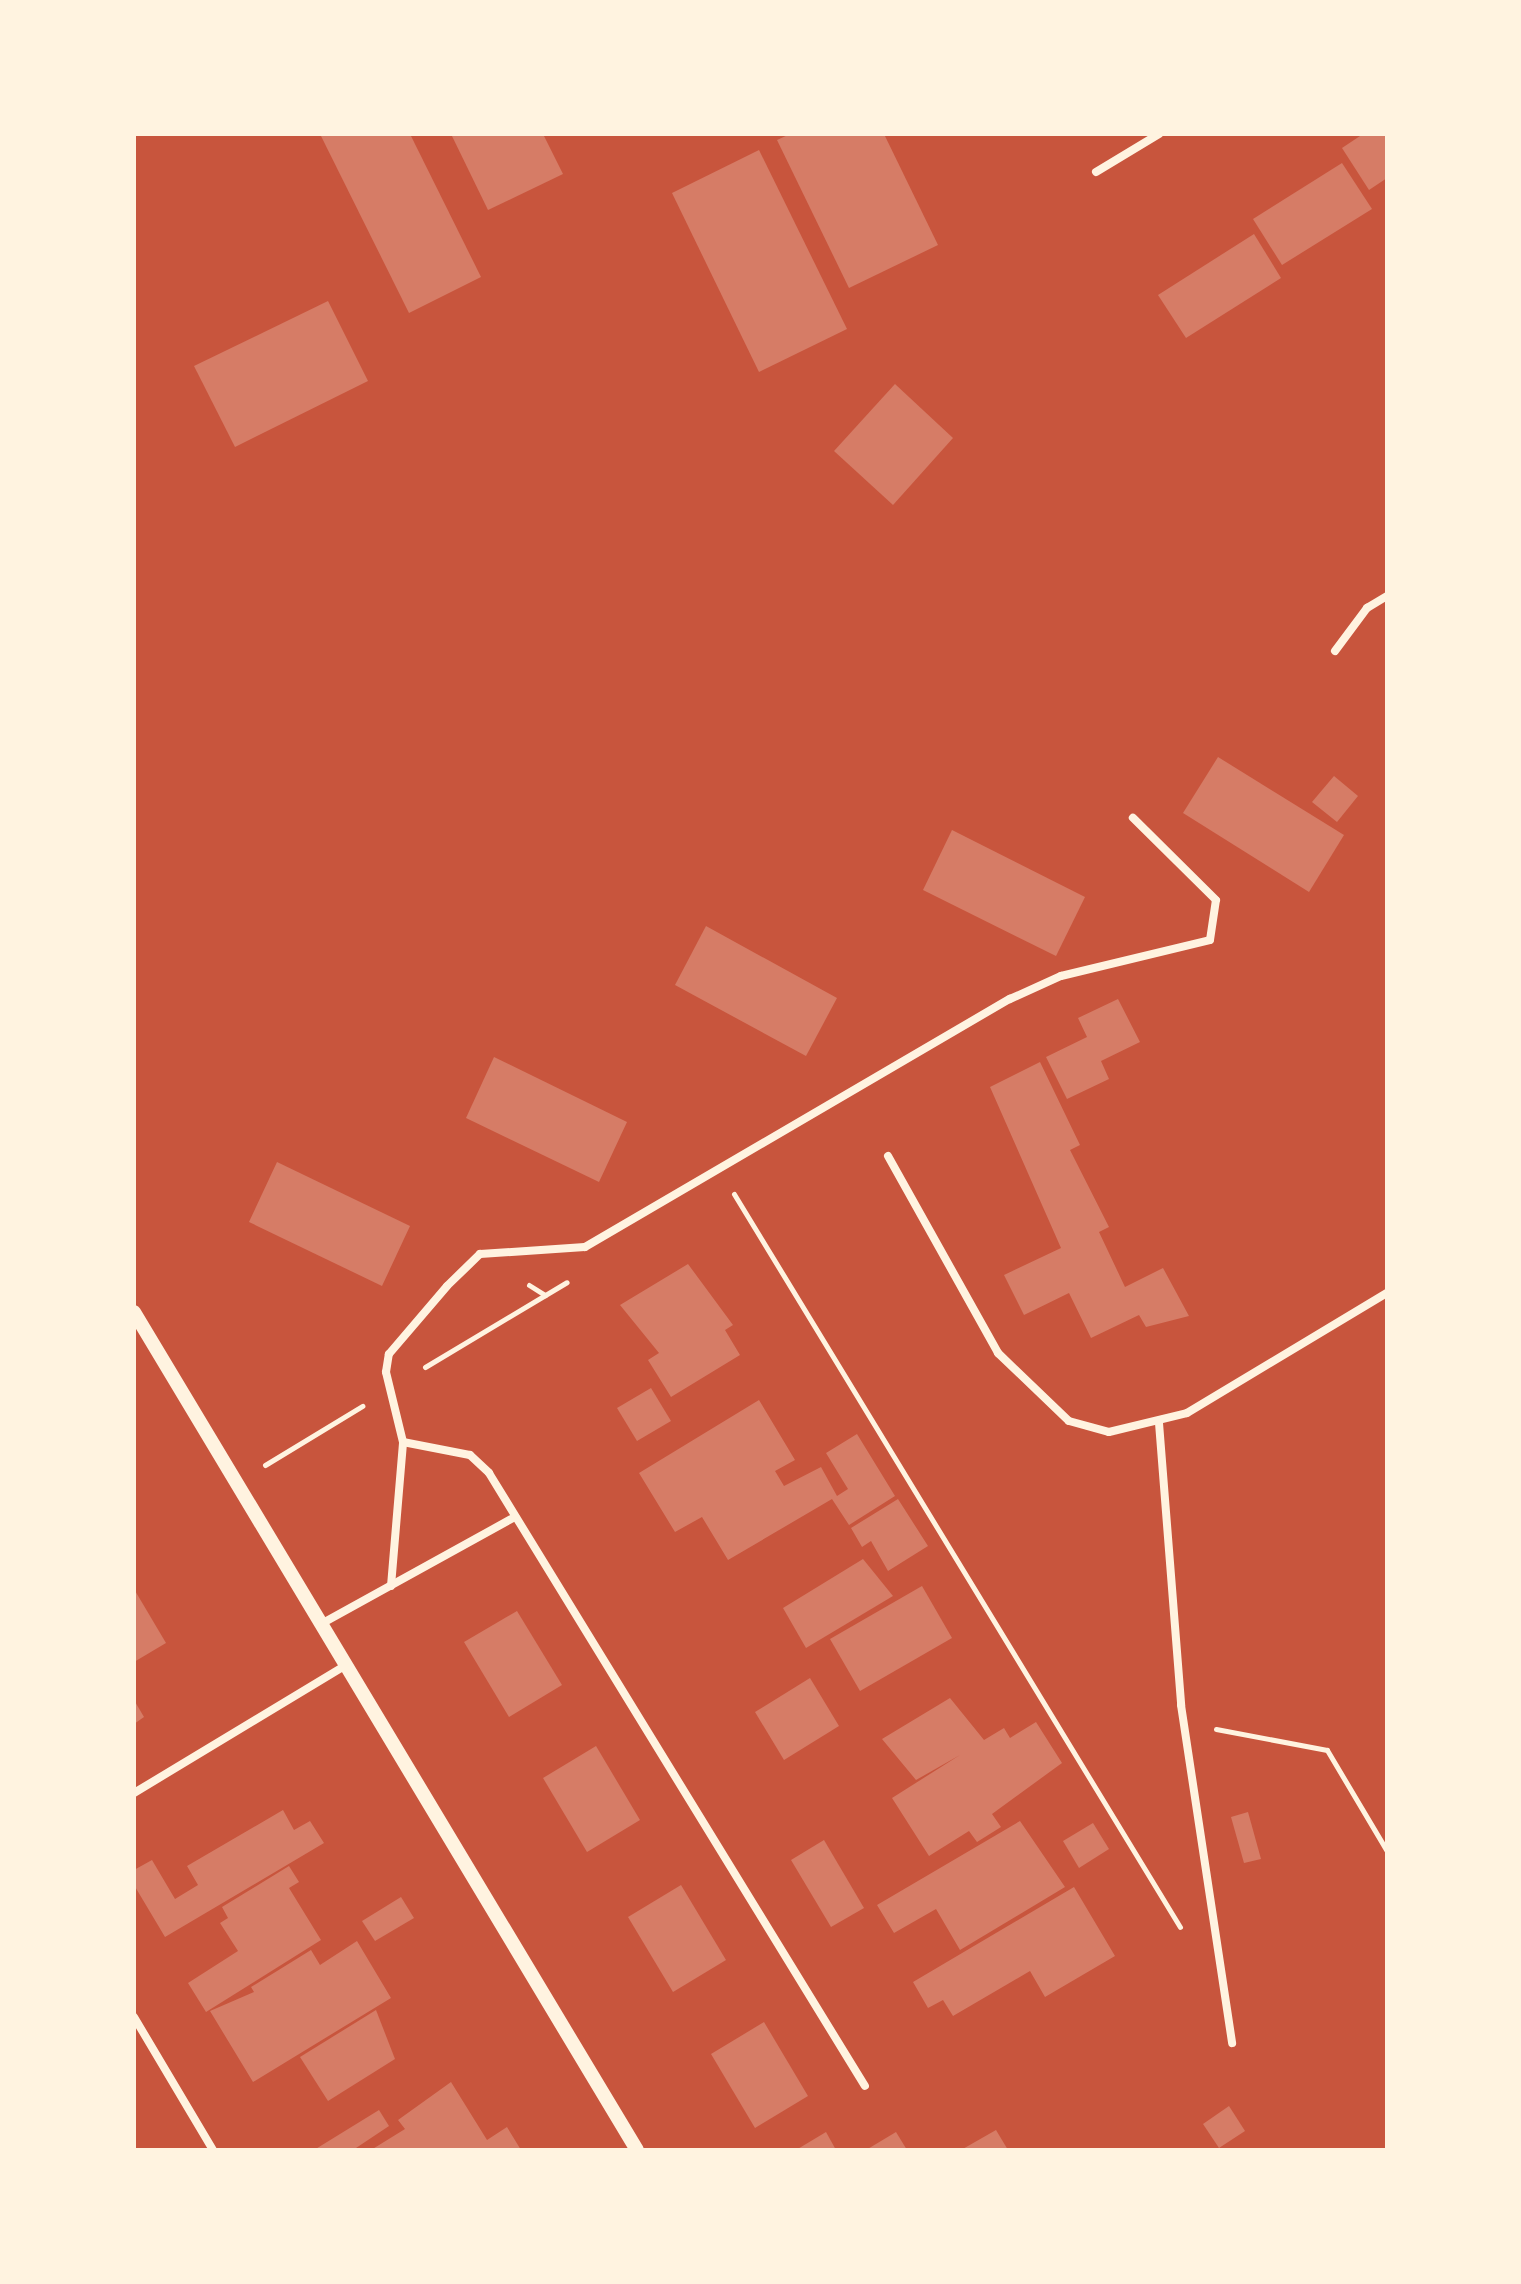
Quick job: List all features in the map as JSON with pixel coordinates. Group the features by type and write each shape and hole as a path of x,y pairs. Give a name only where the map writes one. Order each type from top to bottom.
{"street":[{"path":"1096,172 1159,134"},
{"path":"1335,651 1367,608 1387,596"},
{"path":"391,1586 403,1442 388,1390 389,1354 480,1254 585,1247 1010,999 1061,976 1210,940 1216,900 1133,818"},
{"path":"888,1156 998,1353 1041,1400 1069,1421 1109,1432 1159,1423 1214,1401 1387,1293"},
{"path":"134,1312 637,2150"},
{"path":"1159,1423 1184,1723 1232,2043"},
{"path":"403,1442 470,1455 515,1517 865,2086"},
{"path":"321,1624 515,1517"},
{"path":"134,1793 346,1665"},
{"path":"134,2017 213,2150"}],"path":[{"path":"717,1195 741,1181"},
{"path":"730,1187 1183,1931"},
{"path":"237,1483 572,1279"},
{"path":"1184,1723 1327,1750 1387,1851"}],"building":[{"path":"320,134 410,134 481,277 409,313"},
{"path":"451,134 543,134 563,174 488,210"},
{"path":"790,134 884,134 938,245 849,288 777,140"},
{"path":"1363,134 1387,134 1387,178 1369,190 1342,148"},
{"path":"759,150 847,329 759,372 672,193"},
{"path":"1342,163 1372,209 1282,265 1253,219"},
{"path":"1254,234 1281,278 1186,338 1158,295"},
{"path":"328,301 368,381 235,447 194,366"},
{"path":"895,384 953,438 893,505 834,451"},
{"path":"1218,757 1344,835 1309,892 1183,813"},
{"path":"1334,776 1358,796 1337,822 1312,802"},
{"path":"952,830 1085,897 1056,956 923,890"},
{"path":"706,926 837,998 806,1056 675,985"},
{"path":"1118,999 1140,1042 1101,1061 1109,1079 1067,1099 1046,1057 1087,1037 1078,1018"},
{"path":"494,1057 627,1122 599,1182 466,1118"},
{"path":"1040,1062 1080,1145 1070,1150 1109,1227 1099,1232 1125,1287 1163,1268 1189,1316 1146,1327 1139,1315 1091,1338 1069,1293 1024,1315 1004,1275 1061,1248 990,1087"},
{"path":"277,1162 410,1226 382,1286 249,1222"},
{"path":"688,1264 733,1325 725,1330 740,1355 671,1397 648,1360 659,1353 620,1305"},
{"path":"651,1388 671,1421 637,1441 617,1408"},
{"path":"759,1400 795,1460 775,1471 784,1486 821,1467 837,1496 848,1489 826,1453 857,1434 895,1496 849,1525 832,1499 728,1560 702,1517 675,1532 639,1473"},
{"path":"898,1499 928,1546 888,1571 871,1541 862,1547 851,1528"},
{"path":"863,1559 893,1596 806,1648 783,1608"},
{"path":"922,1586 952,1638 860,1691 830,1639"},
{"path":"134,1589 166,1643 134,1662"},
{"path":"517,1611 562,1685 509,1717 464,1642"},
{"path":"810,1678 839,1726 784,1760 755,1712"},
{"path":"950,1698 984,1740 1004,1728 1010,1738 1036,1722 1062,1763 992,1814 1001,1827 977,1842 969,1831 929,1856 892,1798 960,1755 916,1780 882,1739"},
{"path":"134,1700 144,1717 134,1724"},
{"path":"596,1746 640,1820 587,1852 543,1778"},
{"path":"283,1810 294,1830 310,1821 324,1843 165,1937 134,1885 134,1870 152,1860 175,1899 198,1885 187,1866"},
{"path":"1248,1812 1261,1859 1244,1863 1231,1817"},
{"path":"1020,1821 1065,1887 960,1950 936,1909 894,1933 877,1905"},
{"path":"1093,1823 1109,1849 1079,1868 1063,1841"},
{"path":"824,1840 864,1908 831,1927 791,1860"},
{"path":"289,1866 299,1882 289,1888 321,1940 206,2012 188,1983 238,1951 220,1923 228,1918 222,1907"},
{"path":"681,1885 726,1960 673,1992 628,1917"},
{"path":"1074,1887 1115,1956 1045,1997 1030,1971 953,2016 943,2000 928,2008 913,1982"},
{"path":"401,1897 414,1918 375,1941 362,1921"},
{"path":"357,1941 391,1998 253,2082 210,2011 254,1992 251,1987 311,1950 320,1965"},
{"path":"376,2010 395,2059 328,2101 300,2057"},
{"path":"764,2022 808,2096 755,2128 711,2054"},
{"path":"451,2082 487,2140 507,2127 521,2150 371,2150 405,2129 398,2120"},
{"path":"1229,2106 1245,2131 1219,2148 1203,2124"},
{"path":"379,2110 389,2126 353,2150 314,2150"},
{"path":"996,2130 1008,2150 961,2150"},
{"path":"826,2132 836,2150 796,2150"},
{"path":"896,2132 907,2150 866,2150"}]}
